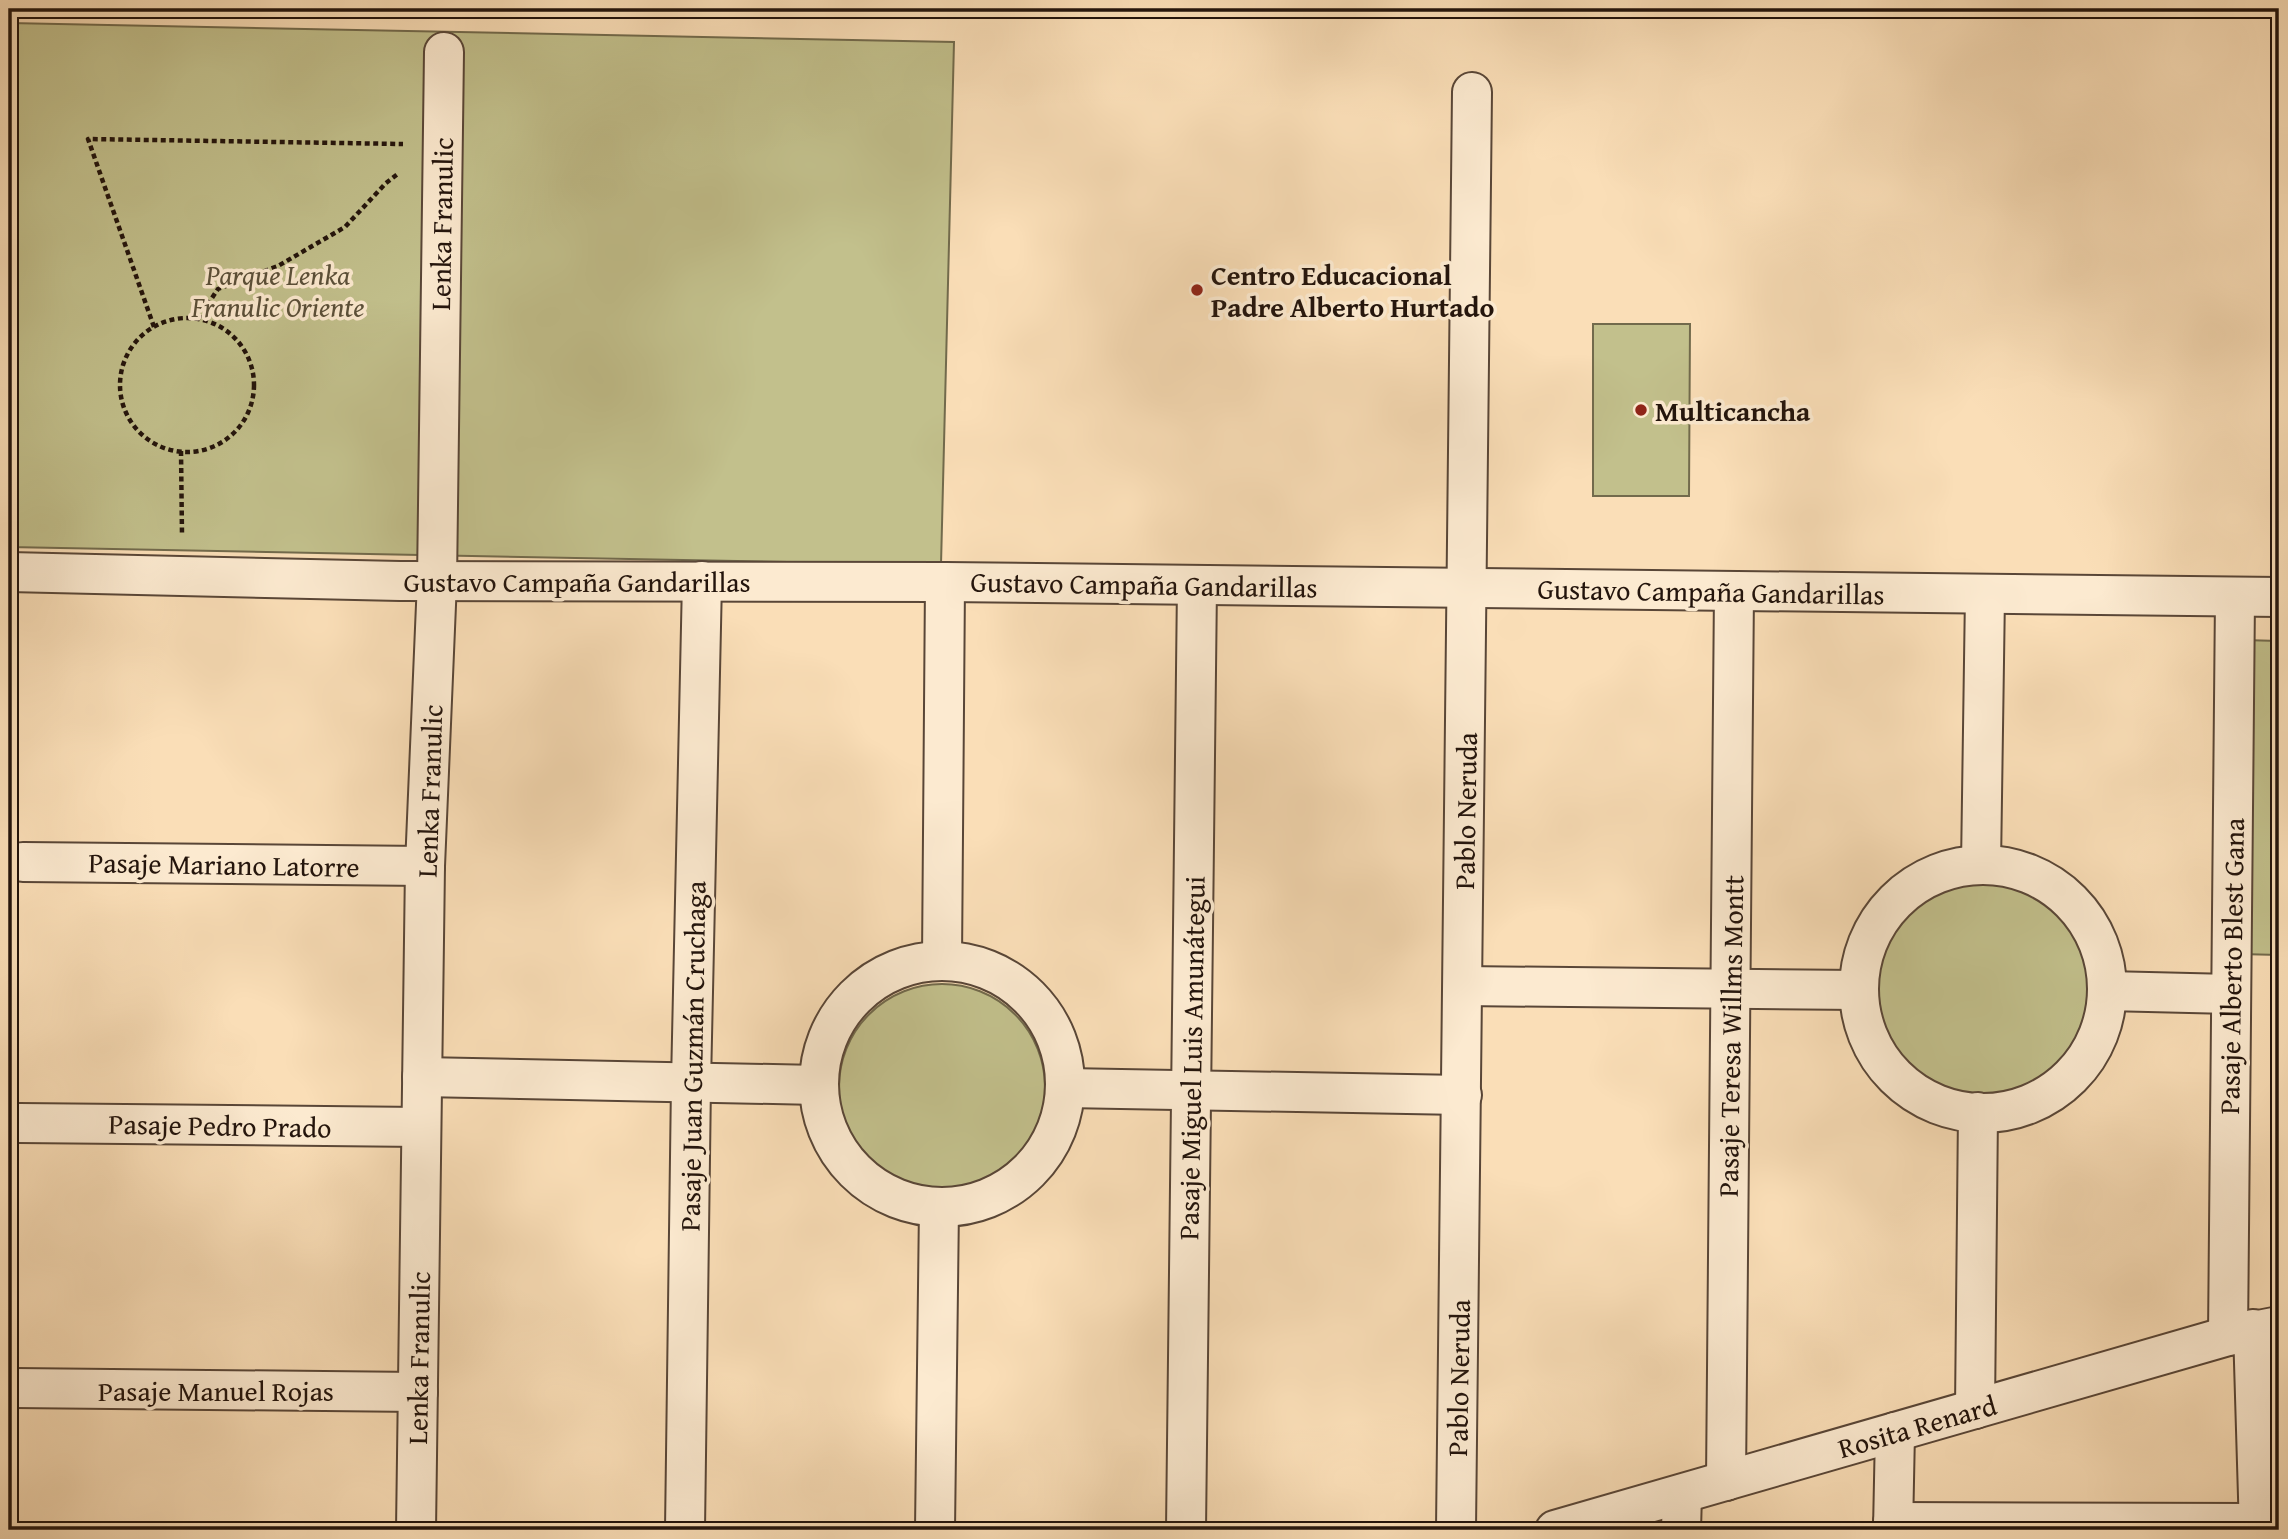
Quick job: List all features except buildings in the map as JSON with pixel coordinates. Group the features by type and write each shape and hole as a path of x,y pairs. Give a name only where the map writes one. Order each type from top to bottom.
{"street":[{"name":"Lenka Franulic","path":"416,1530 425,866 437,581 444,52"},
{"name":"Pablo Neruda","path":"1456,1530 1472,92"},
{"name":"Gustavo Campaña Gandarillas","path":"9,572 437,581 945,582 2279,597"},
{"name":"Pasaje Juan Guzmán Cruchaga","path":"685,1530 702,581"},
{"path":"942,960 945,582"},
{"name":"Pasaje Miguel Luis Amunátegui","path":"1186,1530 1197,585"},
{"name":"Pasaje Teresa Willms Montt","path":"1726,1481 1734,592"},
{"path":"1981,865 1985,594"},
{"name":"Pasaje Alberto Blest Gana","path":"2235,597 2231,994 2253,1330 2259,1527"},
{"name":"Pasaje Mariano Latorre","path":"23,862 425,866"},
{"path":"1981,865 2009,868 2037,877 2060,891 2081,912 2095,936 2105,963 2107,991 2103,1018 2094,1045 2057,1087 2033,1102 2007,1111 1952,1109 1926,1099 1903,1085 1885,1065 1870,1042 1861,1017 1858,990 1861,962 1870,936 1885,912 1904,892 1945,871 1981,865"},
{"path":"942,960 966,962 990,970 1012,982 1031,998 1047,1017 1058,1039 1066,1088 1062,1115 1052,1141 1037,1163 1016,1182 992,1196 966,1205 939,1207 898,1199 861,1177 834,1145 820,1106 818,1085 820,1061 828,1037 839,1016 854,997 894,970 917,963 942,960"},
{"path":"1463,986 1858,990"},
{"path":"2107,991 2231,994"},
{"path":"422,1077 818,1085"},
{"path":"1066,1088 1461,1095"},
{"path":"1975,1409 1978,1112"},
{"name":"Pasaje Pedro Prado","path":"19,1123 421,1127"},
{"path":"935,1530 939,1207"},
{"name":"Rosita Renard","path":"1555,1530 1681,1512 1726,1481 2253,1330"},
{"name":"Pasaje Manuel Rojas","path":"15,1388 418,1392"},
{"path":"1895,1432 1893,1526 2259,1527"}],"path":[{"path":"154,327 88,139 441,145"},
{"path":"198,319 218,289 278,266 345,227 386,183 441,145"},
{"path":"175,318 198,319 220,326 237,340 249,360 254,382 251,405 240,425 223,441 202,450 181,452 160,446 142,435 128,419 121,399 119,378 125,358 137,340 154,327 175,318"},
{"path":"181,452 182,539"}],"green space":[{"name":"Parque Lenka Franulic Oriente","path":"9,23 954,42 941,565 9,547"},
{"name":"Multicancha","path":"1593,324 1690,324 1689,496 1593,496"},
{"path":"2243,640 2279,641 2279,955 2240,954"},
{"path":"1981,879 2003,881 2033,892 2051,904 2067,920 2079,938 2087,958 2092,990 2090,1012 2079,1042 2067,1060 2051,1076 2033,1088 2013,1096 1981,1101 1959,1099 1929,1088 1911,1076 1895,1060 1883,1042 1875,1022 1870,990 1872,968 1883,938 1895,920 1911,904 1929,892 1949,884"},
{"path":"942,984 982,992 1015,1014 1037,1047 1045,1087 1037,1127 1015,1160 982,1182 942,1190 902,1182 869,1160 847,1127 839,1087 847,1047 869,1014 902,992"}],"place":[{"name":"Centro Educacional Padre Alberto Hurtado","path":"1197,290"},
{"name":"Multicancha","path":"1641,410"}]}
